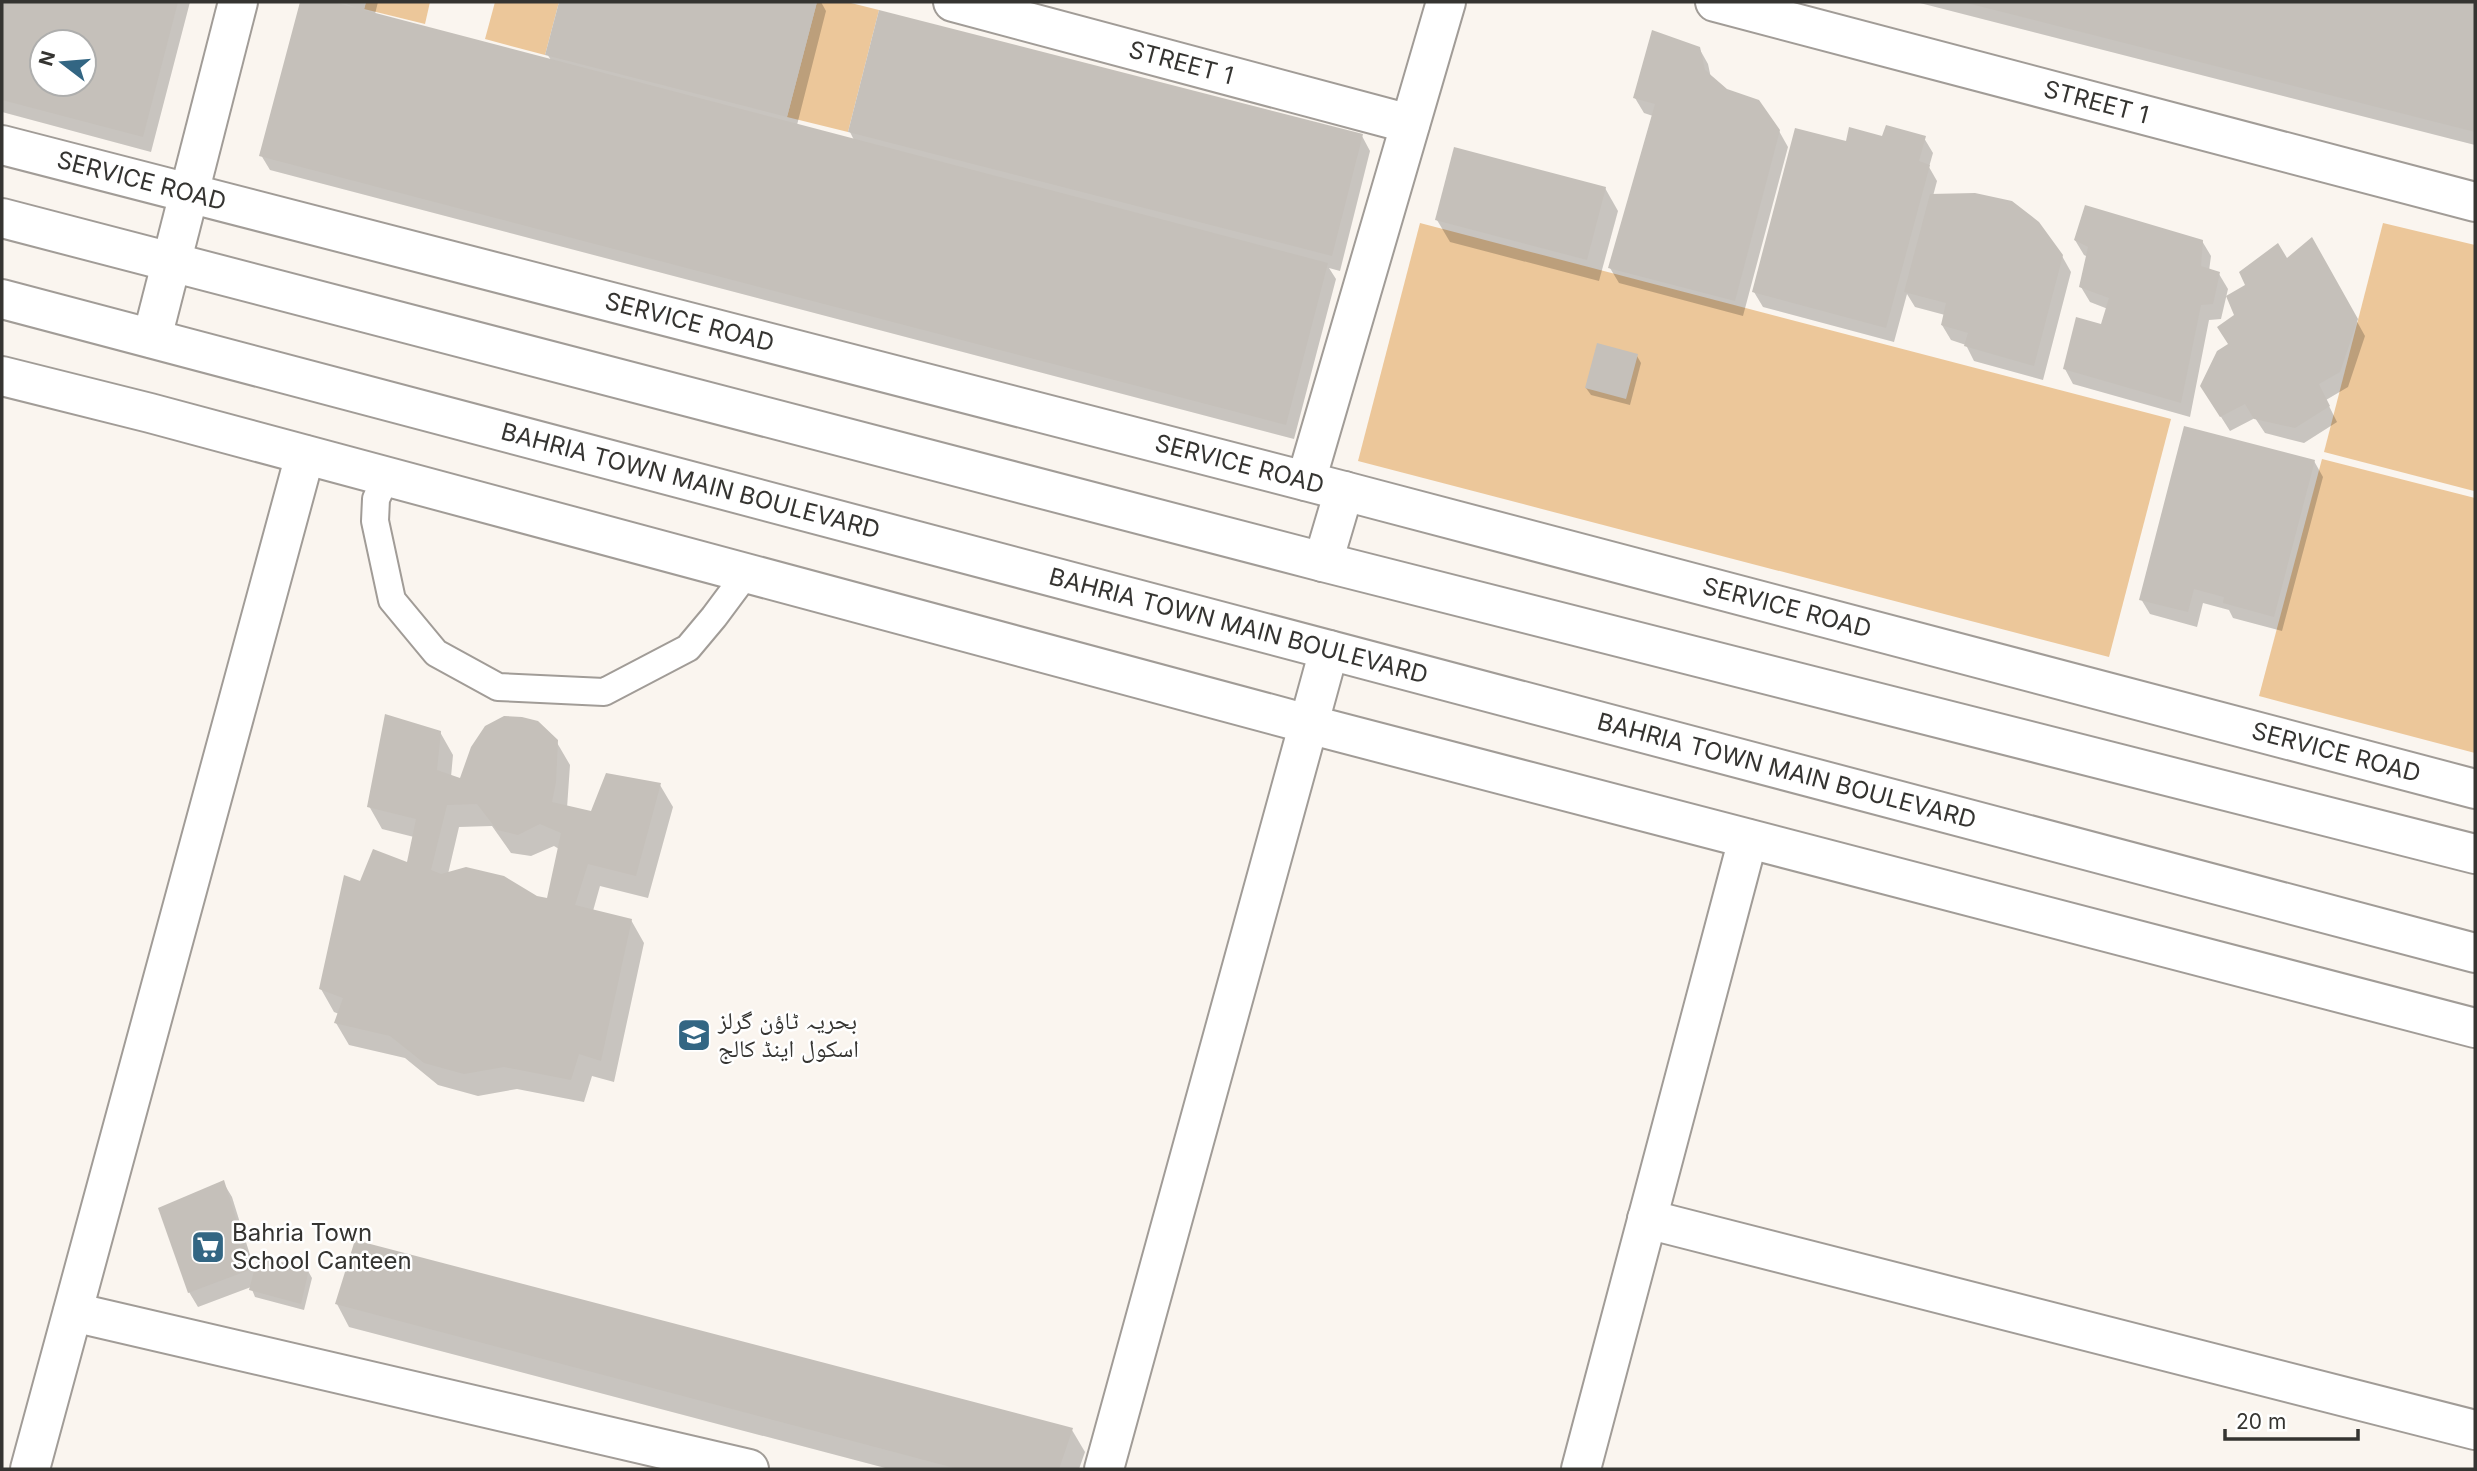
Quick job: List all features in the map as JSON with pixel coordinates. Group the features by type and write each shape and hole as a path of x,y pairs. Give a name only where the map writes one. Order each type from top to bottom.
{"street":[{"path":"152,338 239,2"},
{"name":"STREET 1","path":"953,2 1410,124"},
{"path":"1306,481 1446,2"},
{"name":"STREET 1","path":"1715,2 2475,202"},
{"name":"SERVICE ROAD","path":"2,145 1345,491 2475,789"},
{"path":"2,218 1322,562 2475,855"},
{"name":"BAHRIA TOWN MAIN BOULEVARD","path":"2,299 2475,953"},
{"path":"2,376 1308,724 2475,1028"},
{"path":"30,1469 305,455"},
{"path":"1322,562 1345,491"},
{"path":"1104,1469 1329,650"},
{"path":"1581,1469 1748,839"},
{"path":"1647,1219 2475,1430"},
{"path":"73,1312 640,1456 749,1469"}],"lane":[{"path":"386,477 376,499 374,521 392,600 436,653 499,687 604,692 688,648 746,574"}],"shaded area":[{"path":"366,2 430,2 425,24 364,9"},
{"path":"495,2 559,2 545,55 485,39"},
{"path":"817,2 847,2 879,10 848,132 787,117"},
{"path":"1420,223 2171,419 2109,657 1358,461"},
{"path":"2383,223 2475,245 2474,491 2324,452"},
{"path":"2322,459 2475,498 2475,753 2259,696"}],"building":[{"path":"2,2 178,2 143,137 2,100"},
{"path":"300,2 333,2 357,8 341,2 366,2 364,10 1328,263 1286,425 259,156"},
{"path":"559,2 817,2 787,117 545,55"},
{"path":"2475,2 2475,132 1967,3"},
{"path":"879,10 1363,134 1332,256 848,132"},
{"path":"1652,30 1700,47 1705,70 1727,89 1759,100 1780,130 1735,301 1608,268 1655,104 1633,98"},
{"path":"1886,125 1926,136 1919,161 1930,165 1886,328 1752,292 1795,128 1846,141 1849,127 1882,136"},
{"path":"1454,147 1606,187 1587,260 1435,220"},
{"path":"1975,193 2012,201 2039,222 2063,255 2034,366 1964,346 1968,333 1941,325 1946,303 1904,292 1930,194"},
{"path":"2085,205 2203,240 2201,266 2220,272 2213,304 2201,305 2181,403 2063,369 2076,317 2101,324 2109,298 2079,287 2088,247 2074,240"},
{"path":"2312,237 2358,319 2340,372 2319,384 2330,406 2295,428 2254,419 2245,404 2220,417 2200,386 2217,351 2228,344 2217,327 2234,315 2226,296 2245,285 2239,272 2278,243 2287,258"},
{"path":"1597,343 1638,354 1626,399 1585,388"},
{"path":"2184,426 2315,460 2274,617 2223,603 2224,597 2194,589 2188,612 2139,600"},
{"path":"385,714 441,731 437,770 460,778 471,747 485,726 504,716 538,721 558,740 552,802 591,811 606,773 661,783 636,876 588,864 575,905 632,919 601,1061 579,1054 571,1080 504,1067 464,1074 424,1063 390,1036 334,1023 343,998 319,989 344,875 360,881 373,849 407,862 416,819 367,807","holes":["477,804 497,830 518,835 540,824 561,833 547,898 537,896 504,876 466,867 441,874 431,870 447,805"]},
{"name":"Bahria Town School Canteen","path":"224,1180 252,1269 188,1293 158,1208"},
{"path":"355,1240 1073,1428 1059,1469 958,1469 335,1304"},
{"path":"258,1256 309,1269 301,1304 249,1290"}],"place":[{"name":"بحریہ ٹاؤن گرلز اسکول اینڈ کالج","path":"694,1035"},
{"name":"Bahria Town School Canteen","path":"208,1247"}]}
